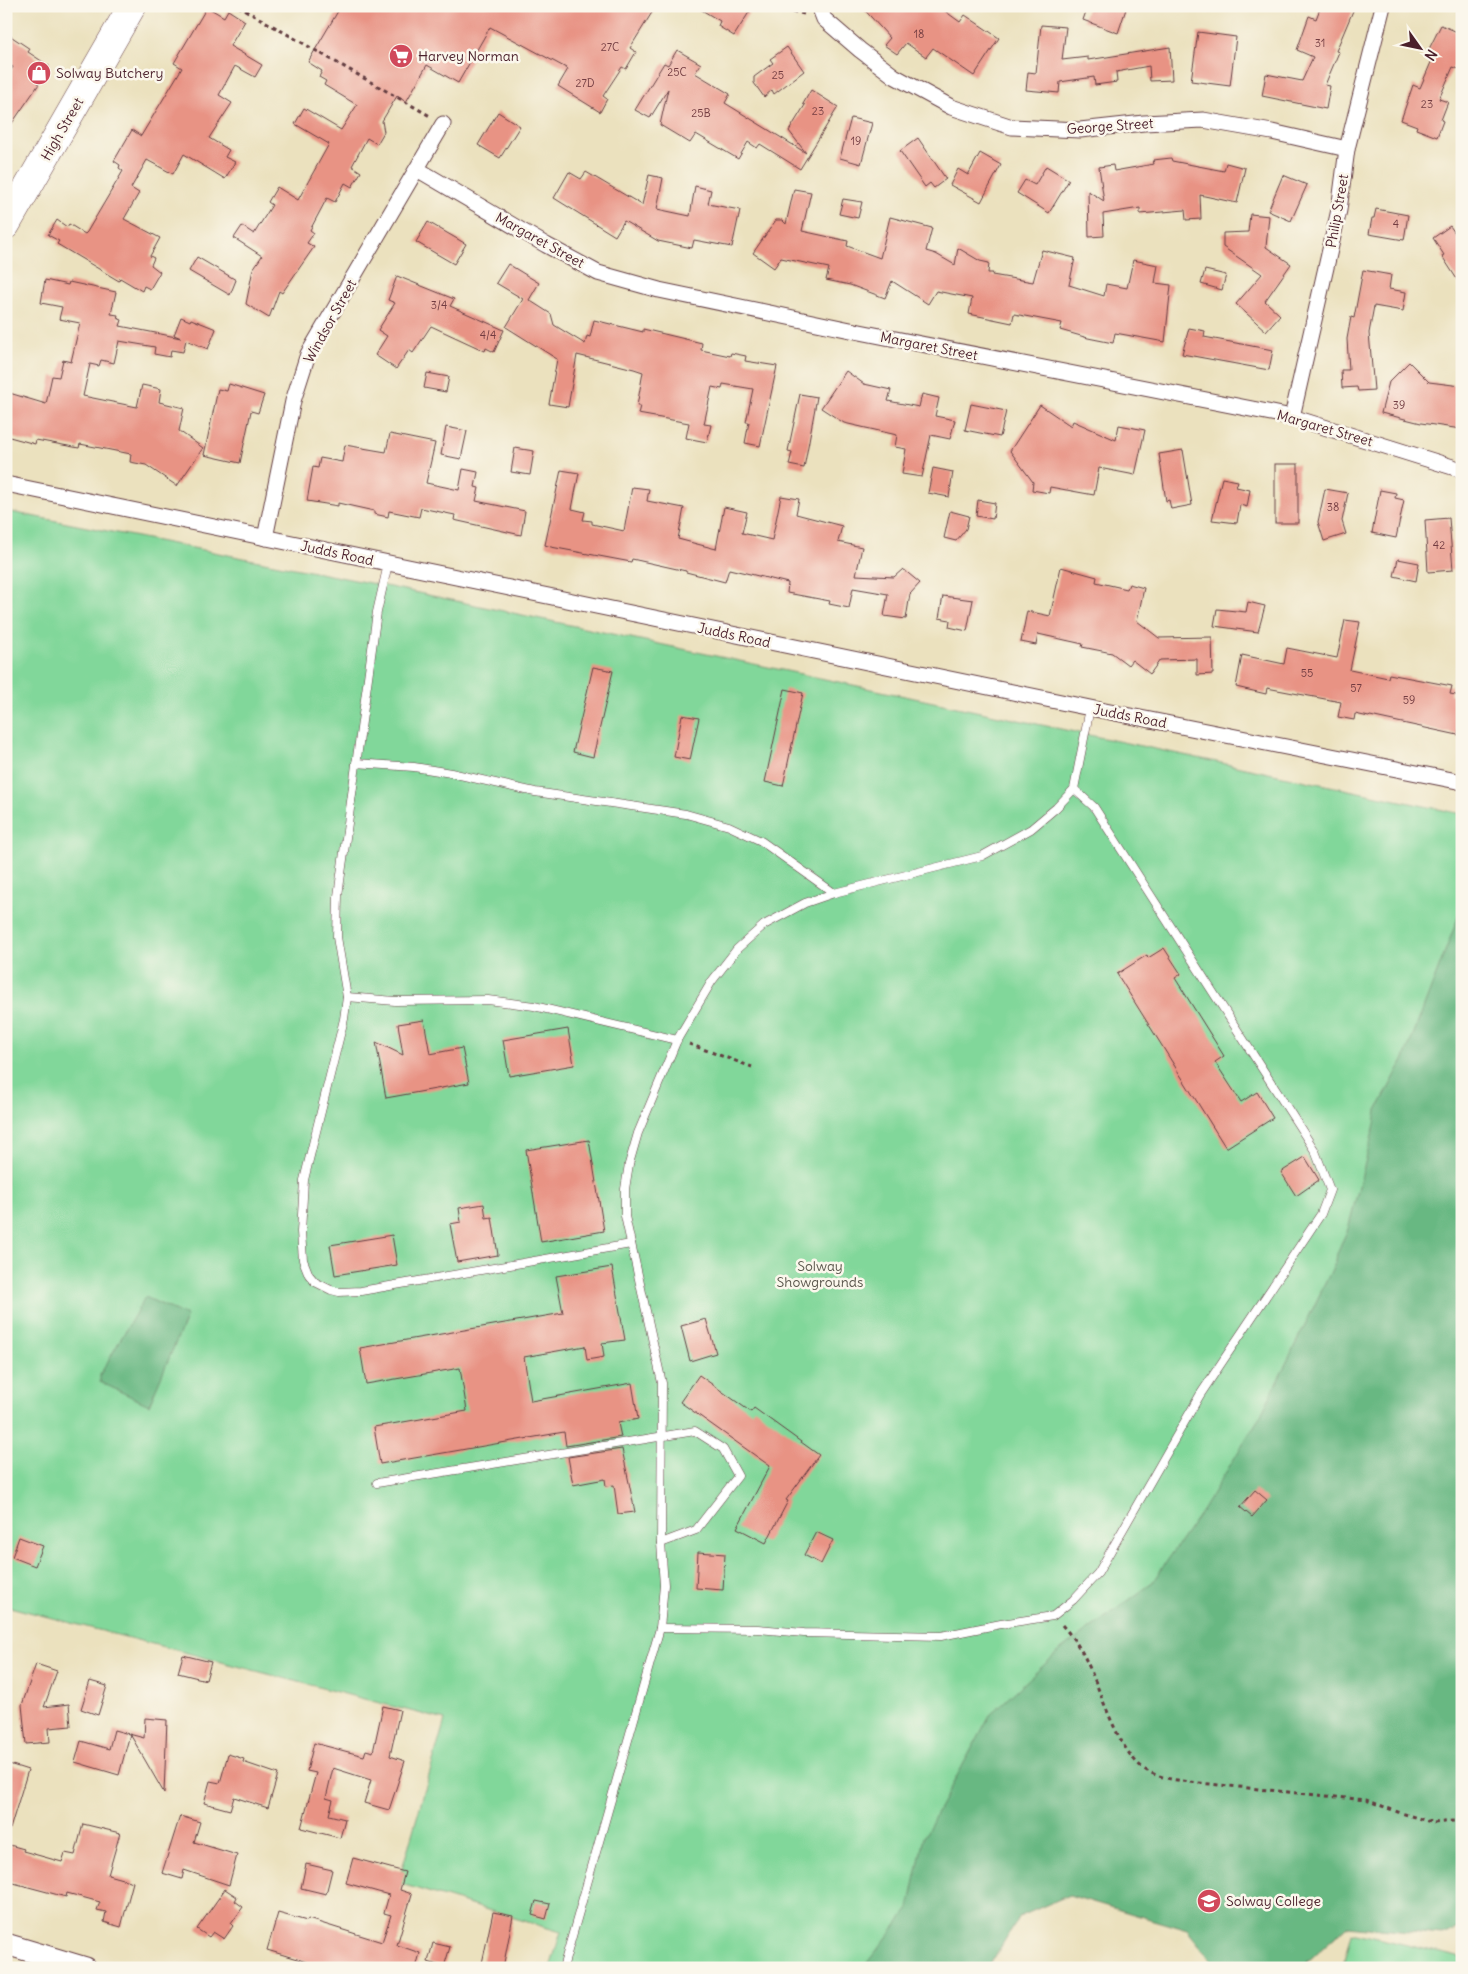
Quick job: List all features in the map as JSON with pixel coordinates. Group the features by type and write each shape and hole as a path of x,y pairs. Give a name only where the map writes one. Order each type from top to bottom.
{"highway":[{"name":"High Street","path":"6,226 132,6"}],"street":[{"name":"Philip Street","path":"1292,417 1339,210 1347,149 1383,6"},
{"name":"George Street","path":"821,12 860,50 894,76 951,107 1012,127 1080,130 1144,123 1203,120 1272,132 1347,149"},
{"name":"Windsor Street","path":"265,538 293,400 308,354 443,124"},
{"name":"Margaret Street","path":"417,169 546,245 598,273 659,290 860,332 1292,417 1462,470"},
{"name":"Judds Road","path":"6,484 1090,708 1462,782"},
{"path":"6,1944 86,1968"}],"lane":[{"path":"388,564 377,612 338,896 337,937 347,997 339,1044 304,1180 301,1226 303,1260 309,1275 315,1282 339,1292 361,1290 631,1244"},
{"path":"563,1968 660,1628 664,1585 661,1543 662,1383 624,1216 625,1189 629,1164 638,1133 677,1040 712,981 737,949 764,925 805,903 834,892 982,856 1031,830 1074,789 1090,708"},
{"path":"356,763 451,772 535,792 686,814 729,826 761,841 834,892"},
{"path":"660,1628 758,1629 804,1633 940,1636 1053,1616 1073,1600 1098,1573 1200,1395 1321,1214 1330,1190 1315,1150 1094,807 1074,789"},
{"path":"347,997 395,1001 488,1000 534,1006 677,1040"},
{"path":"377,1482 695,1432 723,1448 738,1476 696,1530 661,1543"}],"path":[{"path":"238,6 443,124"},
{"path":"778,6 779,8 821,12"},
{"path":"677,1040 752,1068"},
{"path":"1053,1616 1084,1655 1124,1746 1138,1764 1149,1772 1167,1778 1190,1782 1366,1800 1434,1823 1462,1820"}],"green space":[{"name":"Solway Showgrounds","path":"6,511 390,587 1462,814 1462,1826 1009,1826 910,1968 550,1968 561,1932 398,1883 445,1720 6,1606"},
{"path":"1462,907 1462,1927 1442,1935 1347,1926 1307,1962 1308,1968 1218,1968 1187,1930 1069,1895 1019,1917 988,1968 863,1968 909,1909 924,1837 990,1715 1058,1652 1151,1584 1202,1511 1261,1415 1336,1261 1337,1253 1348,1229 1377,1110 1404,1059"},
{"path":"145,1297 187,1316 149,1405 100,1382 100,1375"},
{"path":"1352,1932 1462,1958 1462,1968 1343,1968"}],"building":[{"path":"341,6 656,6 630,48 636,52 626,69 622,67 603,96 607,99 600,112 558,86 568,69 490,27 458,83 427,65 406,102 397,96 382,121 384,132 377,144 367,138 352,166 361,172 352,187 345,183 335,202 327,198 310,230 314,233 307,243 314,247 282,293 279,291 269,318 246,304 253,269 262,256 234,238 242,226 254,234 272,205 268,202 277,187 298,200 329,144 295,124 304,108 341,130 357,105 324,85 326,81 319,77 322,71 308,62"},
{"path":"695,6 753,6 734,36 718,26 720,21"},
{"path":"861,6 938,6 960,22 965,15 999,38 974,76 933,48 926,57 906,43 897,54 884,45 890,38"},
{"path":"1088,6 1127,6 1118,33 1083,20"},
{"path":"1321,6 1355,6 1336,51 1339,52 1325,85 1330,86 1326,109 1262,96 1266,74 1302,81 1313,57 1297,50 1309,16 1316,19"},
{"path":"207,7 224,17 228,10 245,21 230,46 262,65 255,77 235,66 219,95 232,103 209,138 229,150 225,157 235,162 225,179 184,154 173,174 147,160 131,188 139,193 124,219 160,238 150,256 154,258 151,265 160,272 150,289 144,286 142,291 120,278 119,281 57,244 59,241 48,235 57,220 67,227 69,224 85,234 87,232 123,171 119,168 120,165 114,161 132,130 141,136 182,68 174,63"},
{"path":"1041,25 1066,27 1062,60 1088,57 1088,60 1170,47 1172,80 1150,81 1149,66 1116,72 1117,82 1095,85 1094,77 1060,82 1059,93 1026,90 1028,72 1036,73"},
{"path":"1441,25 1462,34 1462,70 1453,67 1439,99 1448,102 1437,137 1416,129 1417,126 1401,120 1413,85 1420,88 1432,60 1425,57"},
{"path":"1198,32 1236,37 1230,86 1191,81"},
{"path":"6,33 30,49 28,52 49,66 6,132 6,78 13,67 6,62"},
{"path":"787,47 804,71 774,94 772,90 764,97 754,83 754,77 773,63 770,59"},
{"path":"677,50 701,64 695,73 730,94 725,103 806,153 789,131 805,105 803,104 811,90 838,107 800,169 760,144 757,148 748,142 738,159 696,134 690,143 660,125 668,89 650,118 635,110 664,63 668,65"},
{"path":"498,112 520,126 500,158 478,145"},
{"path":"851,118 872,123 861,164 840,158"},
{"path":"918,138 946,179 934,188 930,183 925,187 900,151"},
{"path":"980,153 1001,165 981,202 950,185 958,169 968,175"},
{"path":"1171,158 1172,161 1224,171 1226,163 1245,168 1237,203 1200,195 1201,219 1186,220 1185,210 1140,214 1140,208 1103,214 1104,236 1089,237 1088,191 1104,201 1099,167 1113,165 1114,171 1154,164 1153,160"},
{"path":"1046,166 1069,180 1049,213 1017,193 1025,180 1035,185"},
{"path":"569,172 581,179 586,172 642,205 649,175 663,178 657,209 690,216 695,186 711,190 708,204 740,210 732,247 694,240 692,248 658,241 624,221 615,236 554,198"},
{"path":"1283,175 1307,185 1291,221 1268,211"},
{"path":"794,189 811,192 802,231 848,241 847,246 880,258 890,217 932,228 926,251 936,254 955,265 958,248 980,261 989,263 988,273 993,273 992,275 1033,282 1042,250 1075,258 1069,285 1104,296 1106,284 1127,288 1133,260 1158,265 1155,283 1171,285 1165,342 1115,333 1113,343 1060,330 1062,323 1014,314 1012,323 969,314 972,298 936,291 928,304 892,281 885,298 850,285 826,280 829,268 781,258 774,268 753,253 776,220 782,220 786,224"},
{"path":"843,199 862,202 858,218 839,214"},
{"path":"1376,209 1408,215 1404,240 1369,234"},
{"path":"1250,214 1269,216 1266,247 1291,264 1265,301 1280,315 1266,331 1236,304 1262,274 1223,247 1223,233 1248,232"},
{"path":"428,222 466,244 454,264 416,242"},
{"path":"1450,226 1462,243 1462,287 1433,238"},
{"path":"197,257 236,280 230,295 189,271"},
{"path":"508,264 539,283 529,300 551,314 554,325 585,344 587,336 590,337 594,320 643,332 643,329 702,343 701,350 730,356 731,353 746,356 745,361 777,366 760,446 745,443 749,422 746,422 753,389 723,384 722,389 712,387 704,424 711,425 707,442 686,438 689,423 638,414 640,406 637,406 643,372 577,355 568,407 549,404 557,359 506,327 523,299 496,283"},
{"path":"1205,270 1226,275 1222,290 1201,284"},
{"path":"1363,270 1391,275 1389,289 1406,292 1403,311 1374,306 1369,333 1374,390 1358,391 1357,387 1342,388 1341,370 1349,370 1347,339 1351,317 1354,318"},
{"path":"397,276 454,299 450,306 504,330 494,352 486,348 485,351 431,326 413,353 409,350 396,369 375,355 387,336 378,330 395,303 388,300"},
{"path":"45,280 68,285 69,282 116,292 111,314 118,315 117,318 122,320 120,326 181,338 174,335 181,317 216,329 208,349 186,340 183,352 171,350 170,357 154,354 155,347 119,341 114,363 101,360 99,366 90,364 83,396 137,407 142,385 161,389 159,402 184,408 179,431 203,448 177,486 146,465 130,462 131,454 80,444 79,448 36,440 35,444 6,436 6,392 46,404 52,376 59,377 63,360 71,362 80,323 59,319 62,307 41,303"},
{"path":"1189,328 1205,331 1204,337 1273,350 1269,370 1182,354"},
{"path":"1409,362 1429,382 1461,386 1458,408 1462,408 1461,429 1421,423 1381,413 1389,382"},
{"path":"846,371 864,384 891,390 888,401 919,407 922,394 939,398 935,416 955,420 950,439 931,435 922,477 902,474 906,449 895,447 897,435 844,423 821,408"},
{"path":"427,373 449,377 446,392 424,388"},
{"path":"229,384 264,395 258,413 251,411 240,463 204,455 218,389 227,391"},
{"path":"800,394 817,397 804,468 789,465 792,452 788,451"},
{"path":"971,404 1006,411 1000,437 965,430"},
{"path":"1040,405 1071,426 1073,421 1116,440 1119,425 1145,430 1135,475 1099,468 1094,495 1050,487 1049,493 1032,490 1033,482 1010,451"},
{"path":"446,427 467,431 461,459 441,455"},
{"path":"390,434 435,443 426,483 459,490 463,469 478,472 475,487 479,488 476,501 525,511 521,535 454,520 455,515 421,508 419,517 389,511 388,517 374,514 374,511 338,503 338,506 307,501 313,467 318,468 320,458 342,462 345,445 386,452"},
{"path":"515,448 534,451 530,475 511,472"},
{"path":"1183,450 1192,505 1171,509 1169,500 1166,501 1159,454"},
{"path":"1275,464 1298,464 1298,523 1275,523"},
{"path":"933,468 953,472 949,497 928,493"},
{"path":"561,470 579,473 572,509 585,512 583,520 592,521 592,524 624,531 632,487 649,489 647,501 684,508 678,539 716,549 724,507 747,512 742,533 772,540 781,496 799,499 796,514 842,526 838,542 862,547 856,575 894,577 903,569 920,583 910,594 906,619 884,616 888,594 853,588 849,608 829,604 830,601 787,593 788,583 729,569 725,582 632,559 631,562 551,547 545,545"},
{"path":"1222,478 1238,481 1236,487 1250,490 1247,507 1240,505 1237,523 1212,520"},
{"path":"1325,489 1348,493 1342,521 1346,534 1324,541 1318,522"},
{"path":"1380,490 1396,493 1395,498 1404,500 1396,538 1372,533"},
{"path":"978,500 995,503 993,519 976,516"},
{"path":"950,511 969,516 966,529 956,541 944,538"},
{"path":"1449,518 1453,570 1428,572 1425,520"},
{"path":"1398,559 1419,563 1416,581 1394,576"},
{"path":"1061,567 1097,577 1096,582 1127,589 1129,584 1144,588 1137,621 1159,638 1212,637 1213,674 1197,675 1197,659 1160,660 1150,674 1132,660 1128,665 1112,653 1082,647 1083,644 1038,634 1036,645 1021,642 1027,611 1050,616"},
{"path":"943,596 973,600 967,631 949,627 950,620 939,618"},
{"path":"1248,602 1265,606 1258,632 1214,626 1217,609 1246,612"},
{"path":"1345,620 1360,622 1350,670 1388,678 1389,674 1452,686 1450,694 1462,696 1462,718 1458,735 1370,716 1355,714 1354,720 1338,717 1341,702 1267,688 1266,694 1236,687 1242,655 1284,664 1287,648 1337,658"},
{"path":"593,667 613,671 593,757 573,752"},
{"path":"785,689 803,693 783,786 765,782"},
{"path":"682,715 699,718 690,760 674,757"},
{"path":"1164,948 1181,974 1175,978 1224,1056 1215,1062 1241,1102 1257,1092 1273,1118 1226,1148 1117,974 1147,955 1148,958"},
{"path":"424,1020 430,1054 462,1048 469,1083 386,1098 376,1042 403,1055 398,1024"},
{"path":"568,1029 574,1065 509,1076 503,1040"},
{"path":"589,1140 604,1231 541,1242 526,1150"},
{"path":"1305,1157 1319,1180 1296,1196 1281,1172"},
{"path":"484,1204 486,1218 492,1217 498,1255 457,1262 450,1224 461,1222 459,1208"},
{"path":"392,1235 397,1265 335,1275 330,1245"},
{"path":"612,1267 625,1340 602,1343 604,1357 587,1360 585,1346 524,1357 531,1401 632,1383 638,1419 618,1423 621,1437 566,1446 564,1432 380,1464 374,1427 467,1411 460,1368 366,1384 360,1348 563,1313 556,1276"},
{"path":"706,1319 716,1353 690,1361 681,1326"},
{"path":"699,1375 751,1412 754,1408 819,1455 786,1500 788,1501 766,1543 737,1528 770,1466 680,1402"},
{"path":"622,1449 635,1512 618,1514 614,1485 606,1486 605,1479 573,1485 568,1457"},
{"path":"1255,1490 1267,1500 1252,1517 1240,1507"},
{"path":"816,1532 833,1540 821,1564 804,1555"},
{"path":"19,1537 43,1546 35,1566 12,1557"},
{"path":"698,1552 725,1554 723,1590 696,1588"},
{"path":"183,1655 211,1662 206,1680 178,1673"},
{"path":"36,1664 57,1671 44,1707 69,1704 71,1726 49,1728 50,1742 26,1744 22,1705"},
{"path":"90,1681 107,1686 98,1715 81,1709"},
{"path":"383,1706 400,1710 390,1756 405,1761 389,1810 364,1803 371,1780 333,1768 326,1798 333,1800 329,1815 345,1819 340,1838 301,1828 316,1773 307,1771 314,1743 364,1756 366,1750 373,1752"},
{"path":"145,1718 167,1720 164,1793 130,1734 144,1738"},
{"path":"114,1730 130,1734 119,1775 75,1762 81,1741 109,1749"},
{"path":"228,1754 244,1759 243,1762 278,1774 268,1808 234,1797 230,1810 204,1803 210,1781 220,1783"},
{"path":"6,1763 28,1770 10,1829 6,1828"},
{"path":"180,1816 200,1822 194,1842 237,1855 229,1885 184,1870 182,1879 162,1873"},
{"path":"83,1824 120,1833 108,1875 133,1882 121,1927 104,1922 106,1912 97,1910 100,1902 67,1893 66,1897 6,1881 6,1844 62,1862 65,1853 75,1855"},
{"path":"353,1858 405,1872 400,1890 412,1894 397,1945 420,1953 416,1968 316,1968 317,1965 267,1950 278,1913 307,1921 308,1919 382,1942 391,1915 384,1913 389,1895 346,1883"},
{"path":"306,1864 332,1870 326,1894 301,1888"},
{"path":"225,1889 237,1897 235,1901 243,1907 231,1924 233,1926 224,1939 213,1932 209,1937 197,1929"},
{"path":"536,1901 550,1904 546,1919 532,1915"},
{"path":"493,1912 513,1916 503,1968 481,1968"},
{"path":"433,1943 450,1947 444,1967 428,1962"}],"place":[{"name":"Harvey Norman","path":"401,56"},
{"name":"Solway Butchery","path":"39,73"},
{"name":"Solway College","path":"1209,1901"}]}
